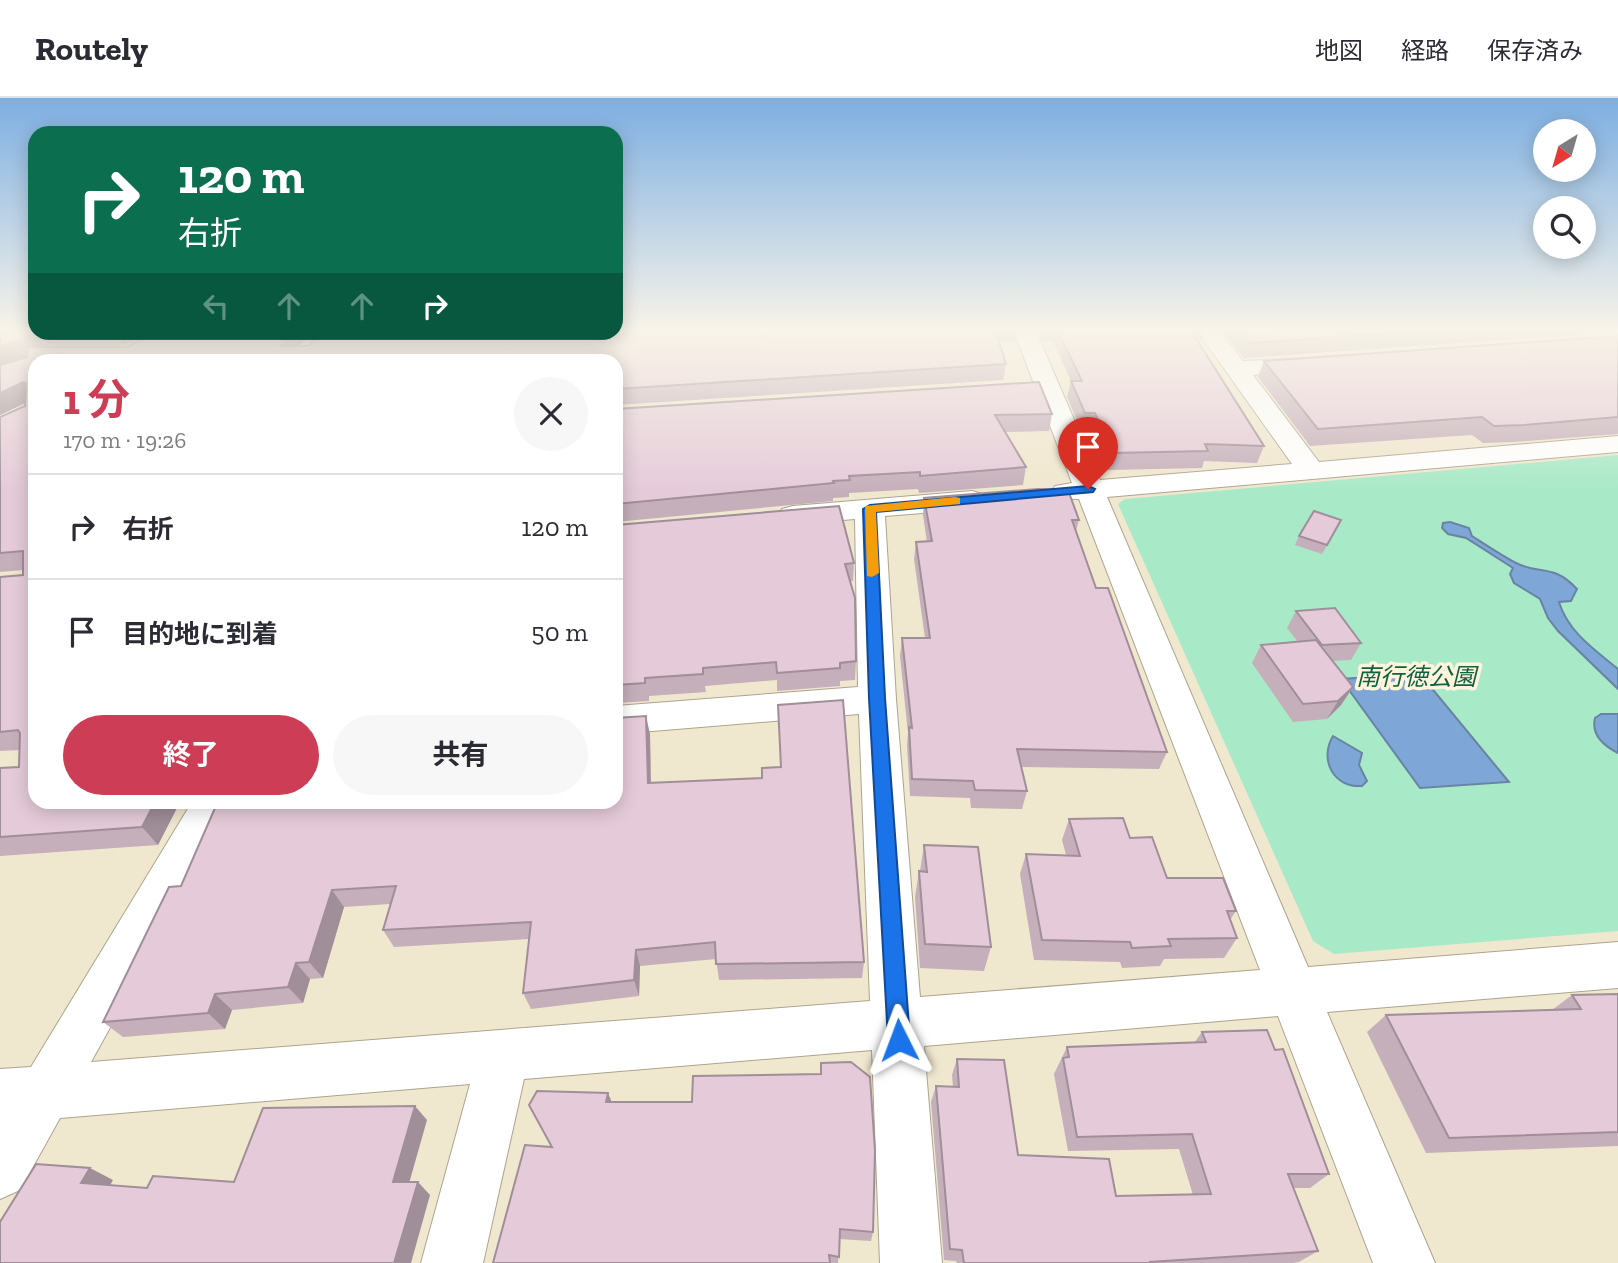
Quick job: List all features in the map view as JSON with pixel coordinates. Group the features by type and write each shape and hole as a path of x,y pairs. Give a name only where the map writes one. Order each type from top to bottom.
{"street":[{"path":"1031,383 1088,489 1404,1263"},
{"path":"1247,383 1311,470"},
{"path":"1042,494 1618,444"},
{"path":"763,518 1002,497"},
{"path":"870,509 877,698 911,1263"},
{"path":"623,719 877,698"},
{"path":"0,1170 23,1094 209,809"},
{"path":"23,1094 1618,965"},
{"path":"452,1263 504,1054"}],"green space":[{"name":"南行徳公園","path":"1618,455 1618,931 1334,954 1313,941 1118,504 1125,499"}],"water":[{"path":"1450,522 1469,528 1472,536 1516,563 1561,576 1577,589 1571,601 1559,602 1563,613 1583,640 1618,669 1618,689 1558,631 1548,618 1540,599 1514,583 1510,574 1513,568 1466,538 1448,534 1442,528 1443,523"},
{"path":"1420,674 1509,782 1420,788 1341,679"},
{"path":"1601,714 1618,714 1618,753 1597,735 1595,718"},
{"path":"1333,736 1362,753 1359,765 1367,781 1362,786 1343,782 1331,770 1328,754"}],"building":[{"path":"0,383 20,383 0,393"},
{"path":"28,383 28,809 151,809 142,827 0,837 0,768 19,767 20,733 18,730 0,732 0,577 23,575 23,551 0,553 0,417 25,406"},
{"path":"623,383 704,383 623,389"},
{"path":"1040,383 1052,414 995,415 1026,467 920,476 920,472 849,476 850,480 833,481 834,483 623,503 623,409"},
{"path":"1072,383 1224,383 1264,446 1205,444 1208,451 1112,453 1095,413 1085,413"},
{"path":"1282,383 1618,383 1618,417 1494,426 1482,417 1318,429"},
{"path":"1038,489 1068,490 1079,520 1072,520 1096,588 1108,588 1167,752 1017,749 1027,791 975,790 973,781 912,779 909,727 912,728 902,638 930,638 916,542 932,541 924,498"},
{"path":"839,506 854,563 845,564 855,598 856,661 840,663 840,668 777,673 776,662 703,668 703,674 645,678 645,683 623,685 623,524"},
{"path":"1314,511 1341,520 1327,545 1299,536"},
{"path":"1335,608 1361,643 1322,645 1296,611"},
{"path":"1316,640 1353,687 1338,701 1303,704 1261,645"},
{"path":"843,700 864,962 716,964 715,942 636,950 634,980 523,993 531,922 383,930 396,886 332,890 309,962 296,963 288,987 215,994 208,1013 103,1022 169,887 181,886 215,809 623,809 623,718 646,716 648,783 762,778 762,768 781,767 778,705"},
{"path":"1123,818 1130,838 1152,837 1167,878 1223,878 1236,911 1227,911 1237,938 1168,939 1171,946 1132,948 1130,942 1042,940 1026,854 1080,856 1069,819"},
{"path":"924,845 978,847 991,947 925,944 919,871 927,872"},
{"path":"1618,994 1618,1132 1449,1138 1386,1015 1581,1009 1572,995"},
{"path":"1267,1030 1275,1050 1283,1049 1329,1174 1288,1174 1318,1251 1150,1263 964,1263 962,1250 950,1249 936,1086 959,1087 957,1059 1004,1060 1018,1155 1109,1159 1116,1196 1211,1194 1192,1134 1077,1137 1063,1058 1069,1057 1067,1047 1206,1042 1202,1032"},
{"path":"851,1062 870,1077 875,1151 873,1232 840,1229 839,1257 829,1255 830,1263 493,1263 525,1145 552,1147 529,1105 537,1091 608,1093 606,1102 692,1102 693,1076 821,1074 821,1063"},
{"path":"415,1106 393,1182 418,1182 394,1263 0,1263 0,1222 36,1164 90,1168 81,1183 147,1188 153,1176 234,1182 263,1108"}],"slow traffic":[{"path":"872,573 870,509 955,501"}],"route":[{"path":"899,1040 877,698 870,509 1088,489"}]}
